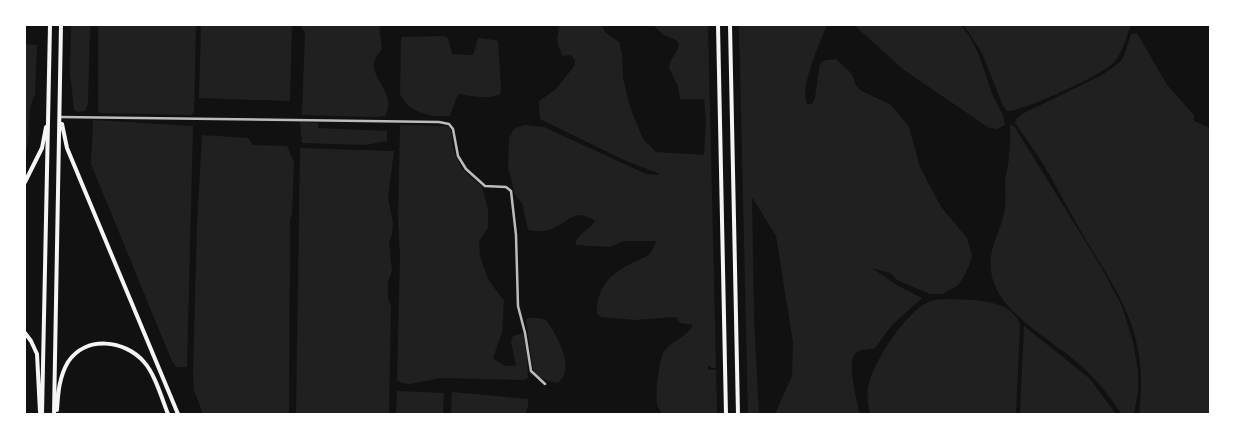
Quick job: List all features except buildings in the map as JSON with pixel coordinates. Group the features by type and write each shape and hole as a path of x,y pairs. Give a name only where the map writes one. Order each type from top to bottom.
{"main road":[{"path":"41,414 50,25"},
{"path":"55,414 61,25"},
{"path":"718,25 726,414"},
{"path":"730,25 738,414"},
{"path":"25,182 42,148 48,115"},
{"path":"60,117 67,148 178,414"},
{"path":"25,333 37,354 41,414"},
{"path":"55,414 59,383 68,362 84,348 101,343 117,344 134,352 146,363 168,414"}],"street":[{"path":"60,117 439,122 449,124 453,129 458,156 466,169 486,186 506,187 510,191 516,235 518,306 525,333 531,371 545,384"}],"shaded area":[{"path":"71,25 90,25 88,103 85,111 77,112 74,110 70,73"},
{"path":"98,25 196,25 194,113 191,115 98,112"},
{"path":"201,25 292,25 290,101 199,98"},
{"path":"300,25 379,25 382,49 376,58 374,66 375,73 388,100 385,116 302,115 305,33"},
{"path":"559,25 602,25 605,32 619,42 622,53 623,78 630,107 643,139 656,152 704,155 706,121 704,99 680,99 678,86 669,68 679,44 676,40 664,35 653,25 708,25 716,368 708,366 708,370 716,370 717,414 662,414 658,408 658,376 663,354 668,347 687,333 693,325 680,323 676,317 635,320 601,317 597,314 599,296 606,282 626,266 648,256 656,241 624,241 610,247 576,245 578,237 595,221 581,215 548,230 528,230 522,203 515,195 508,168 509,138 514,129 524,125 544,127 646,174 659,175 540,119 539,101 555,90 575,65 575,60 571,55 562,56 557,40"},
{"path":"739,25 827,25 808,76 805,97 807,104 812,104 815,98 820,64 825,60 836,59 852,74 860,90 891,105 909,127 920,167 941,207 967,238 972,255 969,266 957,286 942,294 930,294 897,280 890,273 872,268 898,286 922,298 892,325 875,348 860,351 853,357 853,382 860,414 775,414 792,376 793,342 776,236 752,197 754,319 759,414 748,414"},
{"path":"854,25 961,25 970,37 979,55 993,96 1003,115 1005,125 997,129 989,128 904,70"},
{"path":"964,25 1131,25 1119,55 1106,69 1079,84 1028,106 1007,111 1003,106 982,53"},
{"path":"1137,33 1167,85 1194,115 1194,121 1210,128 1210,414 1139,414 1141,384 1139,357 1134,333 1126,311 1116,290 1045,167 1015,123 1016,119 1022,114 1102,75 1120,62 1124,56 1131,34"},
{"path":"444,36 448,38 452,54 473,55 478,38 496,40 498,42 500,94 485,97 458,94 450,116 428,115 414,109 404,100 400,94 402,37"},
{"path":"25,44 37,45 35,95 30,109 25,156"},
{"path":"93,120 193,126 187,367 176,367 171,359 91,164"},
{"path":"300,122 318,123 318,128 387,131 387,141 365,145 302,143"},
{"path":"400,125 448,126 451,130 453,148 462,169 482,187 488,209 488,228 479,241 480,256 488,279 504,301 502,332 493,358 504,365 516,365 511,342 513,336 523,333 528,378 525,380 441,378 410,384 397,380 400,255 398,220"},
{"path":"1010,125 1014,126 1100,265 1122,306 1133,342 1138,370 1138,391 1134,414 1121,414 1106,393 1077,362 1012,311 994,284 991,270 991,253 1005,208 1005,181 1009,162"},
{"path":"202,135 248,138 253,145 287,146 294,162 292,216 290,218 289,414 203,414 194,390 197,225"},
{"path":"300,148 394,151 388,198 393,223 389,242 392,271 388,282 388,299 391,305 389,414 296,414"},
{"path":"946,299 994,303 1007,309 1020,324 1016,414 870,414 868,391 872,373 902,324 922,306 931,301"},
{"path":"528,318 540,318 547,321 558,340 566,364 563,378 557,383 538,376 533,370 526,320"},
{"path":"1024,326 1090,379 1116,414 1020,414"},
{"path":"397,391 444,393 443,414 396,414"},
{"path":"452,392 528,399 528,406 525,414 451,414"}]}
